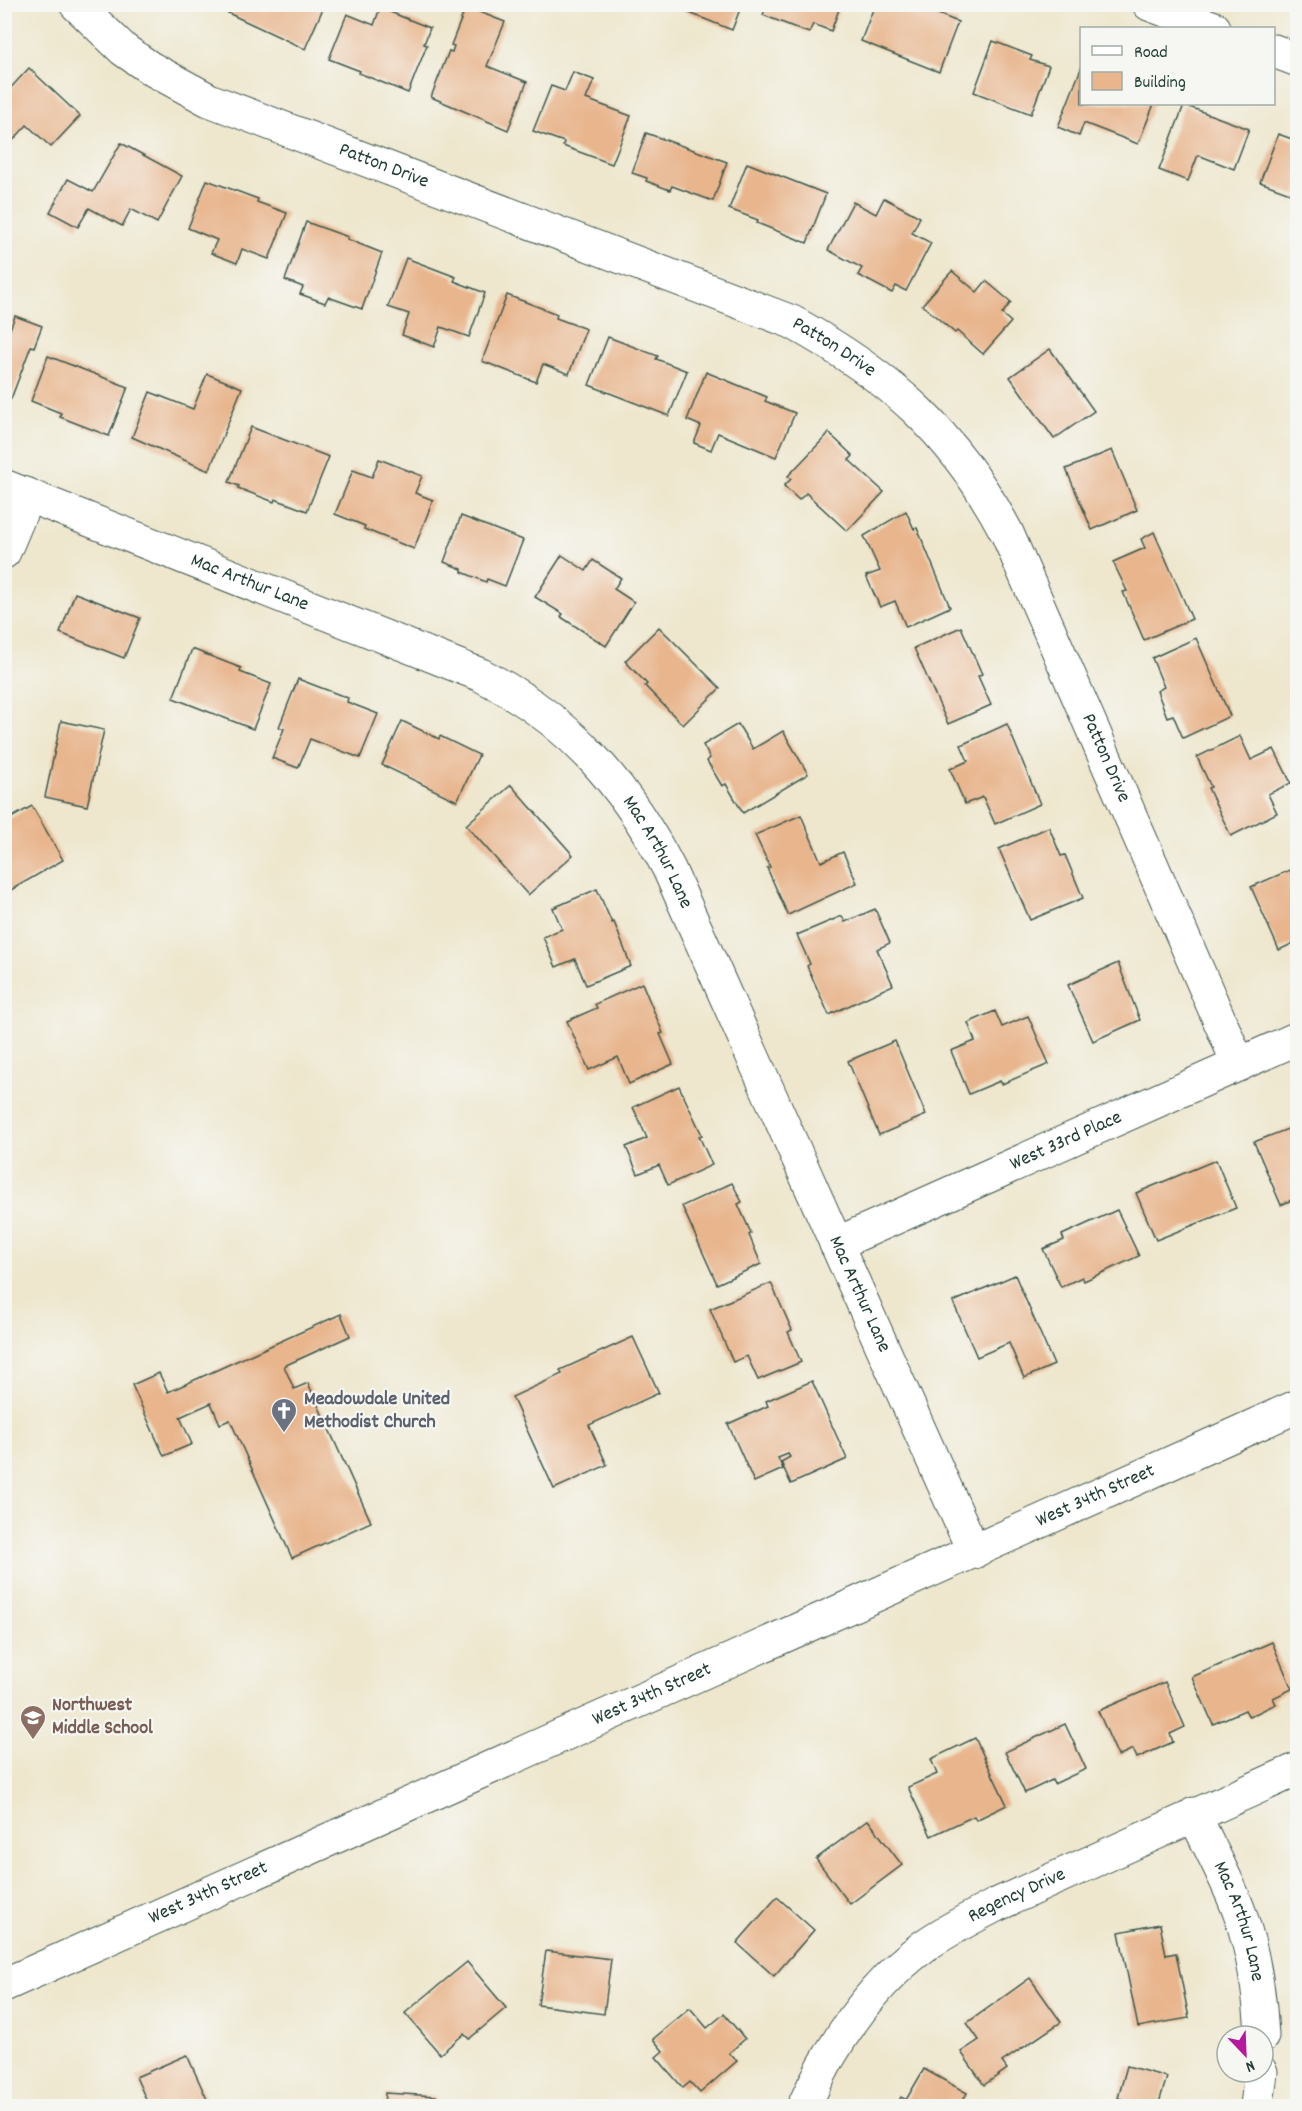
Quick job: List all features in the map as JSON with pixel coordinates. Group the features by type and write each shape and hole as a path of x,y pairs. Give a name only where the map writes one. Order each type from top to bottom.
{"street":[{"name":"Patton Drive","path":"76,4 124,50 150,68 209,100 792,322 848,355 886,382 910,403 954,450 974,476 1006,533 1239,1065"},
{"path":"1157,6 1211,27"},
{"path":"1275,51 1298,60"},
{"path":"4,552 16,490"},
{"name":"Mac Arthur Lane","path":"16,490 481,675 537,708 574,738 619,787 654,840 669,869 974,1552"},
{"name":"West 33rd Place","path":"836,1244 1298,1038"},
{"name":"West 34th Street","path":"4,1985 1298,1406"},
{"name":"Regency Drive","path":"804,2106 834,2048 865,2005 895,1972 923,1948 952,1928 996,1905 1194,1814 1298,1769"},
{"name":"Mac Arthur Lane","path":"1194,1814 1227,1882 1249,1944 1256,1977 1261,2024"},
{"path":"1257,2106 1260,2084"}],"building":[{"path":"231,4 325,4 305,49 228,13"},
{"path":"667,4 742,4 732,30"},
{"path":"767,4 841,4 831,31 813,24 809,33 763,15"},
{"path":"875,4 913,4 958,22 939,72 861,41"},
{"path":"466,7 505,22 487,66 527,82 508,130 431,97 449,51 452,52 454,46 451,45"},
{"path":"380,8 430,28 424,44 427,45 408,93 329,59 347,14 374,25"},
{"path":"993,41 1032,56 1030,60 1049,66 1031,114 974,92"},
{"path":"29,68 80,116 51,147 27,125 7,147 4,145 4,95"},
{"path":"1080,71 1080,105 1154,105 1138,144 1084,123 1079,136 1058,127"},
{"path":"573,72 594,80 586,99 631,116 612,164 563,146 564,142 533,131 551,86 565,91"},
{"path":"1184,105 1249,129 1234,169 1198,155 1188,181 1159,170"},
{"path":"646,133 727,162 713,201 672,186 670,190 632,173"},
{"path":"1278,134 1298,141 1298,196 1260,182"},
{"path":"121,143 182,176 157,223 131,209 122,226 89,208 78,227 50,212 68,179 93,192"},
{"path":"747,163 826,194 807,243 729,209"},
{"path":"207,180 258,199 257,202 287,213 269,259 242,249 237,263 211,253 217,240 188,228"},
{"path":"884,198 920,217 912,233 931,243 906,291 896,286 892,293 858,275 862,268 828,250 853,202 876,214"},
{"path":"306,222 348,237 347,239 382,253 362,309 328,297 325,303 300,294 303,287 285,280"},
{"path":"406,258 456,277 454,281 485,293 469,337 441,327 434,347 402,335 409,314 388,307"},
{"path":"952,271 977,292 986,281 1011,302 1002,314 1011,322 983,354 922,305"},
{"path":"507,295 557,314 556,318 586,329 569,374 543,364 536,382 482,361"},
{"path":"15,316 42,326 34,347 31,346 11,399 4,396 4,331 9,332"},
{"path":"608,337 658,356 656,359 687,371 669,416 589,385"},
{"path":"1050,349 1094,411 1054,439 1010,377"},
{"path":"48,356 128,387 109,436 60,417 61,413 31,401"},
{"path":"706,372 767,397 765,401 795,413 776,457 718,433 711,450 694,443 701,426 687,420"},
{"path":"207,374 242,388 209,471 132,437 150,392 193,409"},
{"path":"251,427 329,457 307,511 275,499 274,502 238,488 239,486 229,482"},
{"path":"829,433 853,456 849,460 884,492 847,531 806,493 799,500 784,486 791,479 788,476"},
{"path":"1112,450 1137,510 1092,530 1066,469"},
{"path":"379,459 422,476 415,493 433,500 414,549 364,529 365,526 335,514 353,470 372,477"},
{"path":"906,511 914,529 917,528 950,607 906,627 895,601 880,607 866,576 880,571 864,536"},
{"path":"461,516 523,540 505,586 487,579 486,582 444,562"},
{"path":"1154,532 1192,619 1144,640 1123,592 1127,591 1113,562 1145,548 1141,539"},
{"path":"562,555 586,571 593,560 621,578 614,589 634,602 606,646 561,617 563,614 535,597"},
{"path":"75,593 140,618 124,658 60,633"},
{"path":"659,627 720,688 683,725 645,686 647,684 625,661"},
{"path":"961,627 982,674 978,676 991,705 948,724 914,648"},
{"path":"1196,638 1230,716 1183,738 1173,715 1167,717 1157,691 1164,687 1152,658"},
{"path":"192,649 241,668 240,672 271,684 253,729 173,698"},
{"path":"298,679 348,698 347,702 378,714 360,758 310,739 298,768 272,758 284,729 279,727"},
{"path":"61,721 104,730 87,806 45,797"},
{"path":"402,721 479,755 457,801 382,765"},
{"path":"738,724 753,749 783,731 808,774 743,813 726,784 722,786 707,761 710,758 703,745"},
{"path":"1007,724 1040,804 995,824 983,797 965,804 950,769 968,761 961,745"},
{"path":"1240,736 1251,760 1274,749 1291,783 1268,794 1277,813 1231,836 1208,788 1211,787 1197,757"},
{"path":"511,785 573,855 528,895 466,825"},
{"path":"32,806 63,860 4,894 4,822"},
{"path":"801,815 821,862 843,852 857,883 788,915 755,835"},
{"path":"1049,827 1061,856 1065,855 1083,898 1030,920 999,849"},
{"path":"1290,870 1298,885 1298,941 1279,950 1251,887"},
{"path":"597,889 612,923 614,922 631,966 586,985 575,959 556,967 543,937 562,929 553,908"},
{"path":"875,909 890,943 877,949 893,985 829,1015 807,966 810,964 797,935 842,916 845,922"},
{"path":"1118,963 1140,1020 1093,1041 1068,985"},
{"path":"642,983 673,1064 629,1084 618,1057 589,1070 567,1021 597,1008 595,1004"},
{"path":"995,1011 1002,1027 1028,1016 1049,1064 1002,1084 1000,1081 969,1094 951,1051 975,1041 968,1023"},
{"path":"895,1041 926,1115 879,1135 848,1061"},
{"path":"679,1086 702,1135 699,1136 712,1165 668,1185 659,1165 638,1174 626,1147 647,1138 633,1107"},
{"path":"1298,1125 1298,1197 1281,1205 1254,1142"},
{"path":"1216,1160 1236,1208 1156,1240 1136,1193"},
{"path":"732,1183 742,1202 738,1204 761,1264 717,1284 682,1206"},
{"path":"1117,1210 1139,1256 1084,1281 1082,1277 1061,1287 1043,1249 1064,1240 1062,1235"},
{"path":"1015,1275 1054,1365 1024,1378 1009,1343 977,1357 953,1302"},
{"path":"771,1283 792,1330 788,1332 801,1362 758,1380 747,1356 733,1362 710,1309"},
{"name":"Meadowdale United Methodist Church","path":"341,1314 350,1336 284,1366 294,1389 308,1383 371,1522 292,1558 230,1420 220,1424 211,1403 180,1417 192,1444 164,1456 132,1385 159,1373 168,1392"},
{"path":"633,1337 659,1393 589,1425 607,1465 554,1489 512,1397 562,1374 560,1370"},
{"path":"812,1381 847,1459 791,1484 781,1462 790,1457 788,1454 778,1458 783,1469 754,1482 728,1424 768,1406 766,1401"},
{"path":"1298,1633 1298,1649 1292,1636"},
{"path":"1272,1642 1292,1689 1273,1698 1276,1704 1249,1717 1245,1710 1213,1724 1192,1677"},
{"path":"1165,1682 1185,1727 1170,1734 1173,1742 1137,1758 1133,1749 1118,1756 1098,1711"},
{"path":"1065,1724 1086,1769 1054,1784 1052,1780 1025,1793 1005,1752"},
{"path":"975,1738 1007,1805 976,1820 974,1816 931,1836 908,1787 937,1774 931,1759"},
{"path":"868,1820 902,1865 850,1904 816,1859"},
{"path":"777,1897 814,1930 774,1976 737,1943"},
{"path":"1160,1924 1166,1955 1176,1953 1189,2018 1138,2027 1119,1932"},
{"path":"546,1951 611,1959 604,2014 538,2005"},
{"path":"467,1962 506,2008 469,2039 464,2034 440,2054 405,2013"},
{"path":"1030,1978 1061,2022 1002,2062 1007,2069 984,2085 961,2052 979,2040 967,2023"},
{"path":"690,2008 707,2028 724,2014 745,2039 729,2053 737,2061 700,2093 690,2082 683,2088 656,2057 663,2051 653,2039"},
{"path":"187,2055 210,2106 149,2106 136,2077"},
{"path":"1127,2066 1167,2077 1158,2106 1126,2106 1128,2101 1118,2098"},
{"path":"924,2069 967,2093 960,2106 896,2106 901,2097 906,2100"},
{"path":"385,2093 436,2096 435,2106 384,2106"}],"place":[{"name":"Meadowdale United Methodist Church","path":"284,1434"},
{"name":"Northwest Middle School","path":"33,1741"}]}
